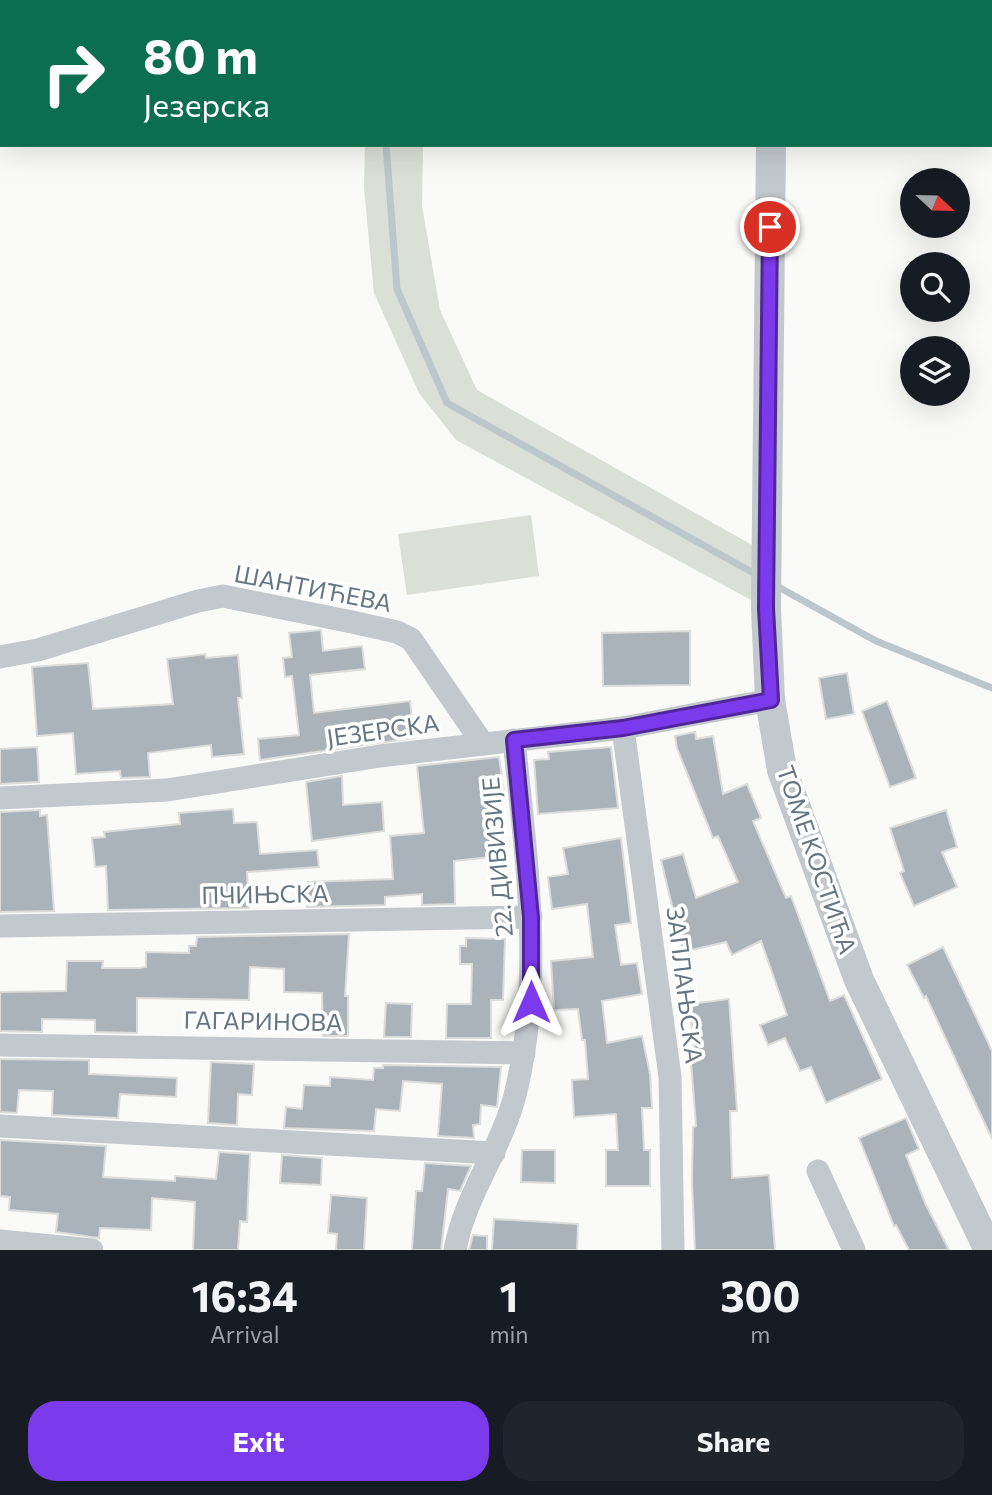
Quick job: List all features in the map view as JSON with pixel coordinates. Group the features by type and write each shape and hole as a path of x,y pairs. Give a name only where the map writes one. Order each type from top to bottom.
{"street":[{"name":"ТОМЕ КОСТИЋА","path":"771,147 767,597 771,700 782,770 859,980 989,1250"},
{"name":"ШАНТИЋЕВА","path":"0,657 38,650 223,596 397,632 411,639 483,744"},
{"name":"ЈЕЗЕРСКА","path":"0,798 167,790 380,756 623,728 771,700"},
{"name":"ЗАПЛАЊСКА","path":"623,728 670,1077 673,1250"},
{"name":"22. ДИВИЗИЈЕ","path":"455,1250 458,1232 494,1153 516,1092 531,1002 531,917 514,740"},
{"name":"ПЧИЊСКА","path":"0,926 531,917"},
{"name":"ГАГАРИНОВА","path":"0,1045 524,1053"},
{"path":"0,1126 494,1153"},
{"path":"818,1171 854,1250"},
{"path":"0,1241 92,1250"}],"shaded area":[{"path":"365,147 423,147 422,206 440,310 477,390 768,554 766,608 456,440 419,393 374,293 364,188"},
{"path":"531,515 539,576 407,595 398,534"}],"building":[{"path":"321,630 323,651 362,646 365,669 310,675 314,713 410,701 414,738 260,760 258,739 299,735 292,676 285,677 283,658 292,657 289,633"},
{"path":"690,631 690,685 603,686 602,633"},
{"path":"205,654 206,658 238,655 242,698 238,698 244,754 212,757 211,745 148,753 150,777 121,778 120,771 76,774 73,733 37,736 32,667 88,663 93,709 173,704 167,659"},
{"path":"847,673 854,714 826,719 819,678"},
{"path":"887,701 916,778 890,787 862,711"},
{"path":"695,732 696,739 713,736 723,794 747,784 761,818 753,821 786,898 791,896 830,1001 844,995 882,1079 826,1103 811,1067 800,1071 785,1038 768,1045 760,1025 787,1015 761,941 732,955 726,942 683,952 661,860 683,854 696,898 738,882 718,836 713,838 677,748 675,736"},
{"path":"37,747 39,782 0,784 0,749"},
{"path":"611,747 618,808 538,814 534,760 549,759 548,752"},
{"path":"499,757 504,792 495,793 501,856 454,861 455,904 422,905 422,894 385,897 385,905 307,907 307,882 393,879 390,836 424,833 417,766"},
{"path":"342,776 343,805 382,802 384,831 312,841 306,782"},
{"path":"233,809 234,823 257,822 260,854 317,850 319,867 247,872 249,908 108,910 106,866 95,867 92,838 105,837 104,832 180,824 179,813"},
{"path":"40,810 40,816 47,815 54,911 0,912 0,812"},
{"path":"946,810 957,847 942,852 957,887 914,906 900,873 904,871 890,828"},
{"path":"621,838 631,923 615,925 621,965 637,963 642,994 602,1001 607,1043 642,1036 650,1074 652,1108 642,1108 644,1150 650,1150 650,1186 606,1186 606,1150 618,1150 616,1114 574,1117 572,1080 588,1079 585,1040 582,1040 578,1009 554,1010 551,961 593,957 587,904 552,909 548,877 568,874 563,848"},
{"path":"349,934 345,996 348,996 348,1036 323,1036 322,993 284,992 284,969 250,967 249,1000 137,998 137,1033 95,1032 95,1020 42,1019 42,1032 0,1031 0,992 66,991 67,961 103,961 102,968 140,968 146,967 146,952 189,953 189,946 196,946 197,937"},
{"path":"466,938 505,939 503,1000 491,1000 491,1038 446,1038 447,1004 471,1004 472,964 460,964 460,946 466,946"},
{"path":"943,947 992,1051 992,1139 926,996 924,998 907,965"},
{"path":"729,999 737,1111 730,1111 732,1178 769,1175 775,1250 695,1250 692,1181 693,1127 696,1126 691,1061 696,1061 689,1004"},
{"path":"386,1003 412,1004 411,1037 384,1037"},
{"path":"0,1059 89,1060 89,1074 177,1078 176,1097 120,1094 118,1118 52,1115 53,1091 19,1090 17,1113 0,1112"},
{"path":"211,1062 254,1064 252,1095 238,1094 237,1125 208,1123"},
{"path":"383,1065 501,1067 497,1107 481,1105 480,1124 473,1125 474,1138 438,1136 442,1084 403,1081 400,1111 376,1109 374,1131 284,1128 286,1107 302,1109 304,1085 330,1086 330,1077 373,1080 374,1068 383,1068"},
{"path":"906,1118 919,1149 906,1155 925,1203 949,1250 909,1250 896,1225 894,1226 859,1138"},
{"path":"0,1140 106,1146 103,1177 175,1181 175,1176 216,1179 219,1152 250,1154 247,1222 240,1221 238,1250 193,1250 195,1202 152,1198 151,1230 100,1228 99,1238 56,1232 58,1214 9,1210 10,1197 0,1196"},
{"path":"522,1150 555,1150 555,1183 521,1182"},
{"path":"282,1155 322,1158 321,1185 280,1183"},
{"path":"425,1163 471,1166 460,1191 448,1189 441,1250 412,1250 416,1191 422,1191"},
{"path":"331,1195 367,1198 364,1250 336,1250 337,1234 328,1233"},
{"path":"494,1219 578,1224 577,1250 492,1250"},
{"path":"473,1235 487,1236 487,1250 469,1250"}],"waterway":[{"path":"386,147 397,289 447,403 759,576"},
{"path":"773,584 876,641 992,688"}],"route":[{"path":"531,1002 531,917 514,740 623,728 771,700 766,608 770,227"}]}
